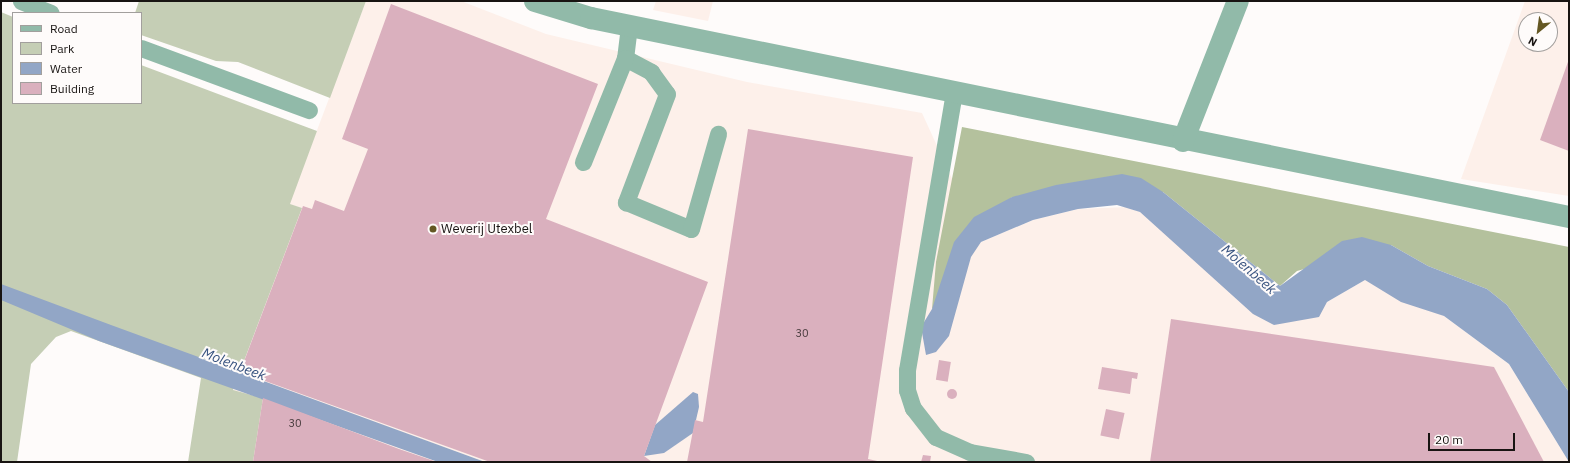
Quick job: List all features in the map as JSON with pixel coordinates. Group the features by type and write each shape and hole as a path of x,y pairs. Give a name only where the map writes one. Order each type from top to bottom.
{"street":[{"path":"535,1 630,26 954,92 1183,141 1569,217"},
{"path":"1183,141 1238,1"}],"lane":[{"path":"21,1 48,12"},
{"path":"583,162 625,58 630,26"},
{"path":"142,48 309,110"},
{"path":"625,58 652,72 667,94 626,202 691,229 718,134"},
{"path":"954,92 907,370 907,390 913,408 936,437 970,452 1026,462"}],"shaded area":[{"path":"366,1 461,1 546,34 747,82 922,113 981,242 1033,220 1078,209 1127,207 1140,212 1274,325 1327,302 1365,280 1444,316 1509,364 1569,462 253,462 233,391 301,208 289,204"},
{"path":"656,1 713,1 708,21 653,10"},
{"path":"1525,1 1569,1 1569,196 1461,179 1518,20 1518,52 1558,52 1558,12 1521,12"}],"green space":[{"path":"139,1 366,1 330,98 238,62 216,61 142,35 142,12 135,12"},
{"path":"1,12 12,17 12,104 142,104 142,65 317,131 290,204 302,208 233,390 263,398 253,462 188,462 201,378 71,331 56,337 31,364 17,462 1,462"},
{"path":"962,127 1569,247 1569,392 1507,305 1487,289 1428,266 1391,245 1297,271 1280,286 1163,192 1012,197 932,309 936,262"}],"water":[{"name":"Molenbeek","path":"1122,174 1141,178 1163,192 1280,286 1342,241 1362,237 1391,245 1428,266 1487,289 1507,305 1569,392 1569,462 1509,364 1444,316 1401,302 1365,280 1327,302 1319,317 1274,325 1253,314 1140,212 1117,205 1078,209 1033,220 981,242 971,257 949,336 936,352 926,355 921,327 932,309 954,242 974,217 1012,197 1056,185"},
{"path":"1,284 485,462 438,462 99,341 1,300"},
{"path":"693,392 698,394 699,407 693,433 664,453 644,456 655,425"}],"building":[{"name":"Weverij Utexbel","path":"391,4 598,84 546,219 708,282 644,456 652,462 490,462 240,372 303,206 312,209 315,200 344,211 368,149 342,139"},
{"path":"1569,59 1569,151 1540,140"},
{"path":"748,129 913,157 868,459 882,462 687,462 695,420 703,422"},
{"path":"1171,319 1494,367 1544,462 1150,462"},
{"path":"939,360 951,362 948,382 936,380"},
{"path":"1102,367 1138,373 1137,379 1132,378 1130,394 1098,389"},
{"path":"950,389 954,389 956,390 956,398 950,399 947,396 947,392"},
{"path":"263,398 399,449 437,462 253,462"},
{"path":"1106,409 1125,413 1119,439 1100,435"},
{"path":"923,455 931,456 930,462 921,462"}],"place":[{"name":"Weverij Utexbel","path":"433,229"}]}
